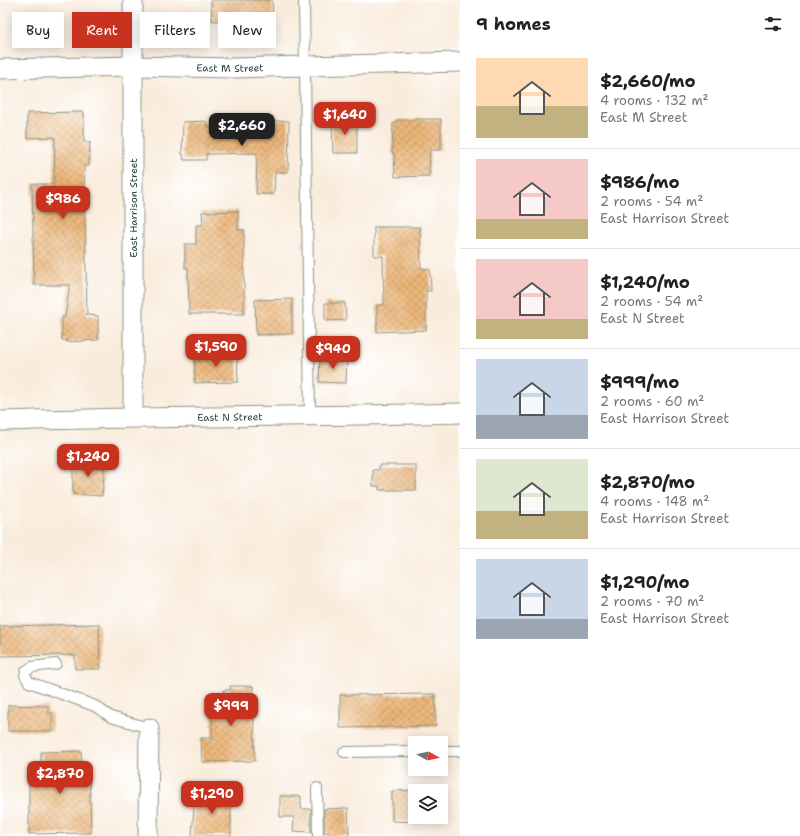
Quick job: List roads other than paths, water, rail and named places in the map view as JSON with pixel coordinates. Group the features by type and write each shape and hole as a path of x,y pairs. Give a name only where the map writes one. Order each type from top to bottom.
{"street":[{"name":"East Harrison Street","path":"133,0 133,416"},
{"name":"East M Street","path":"0,69 133,66 234,68 460,62"},
{"name":"East N Street","path":"0,421 133,416 310,417 460,413"},
{"path":"148,836 149,728"}],"lane":[{"path":"304,0 310,417"},
{"path":"56,664 32,667 26,671 25,676 29,682 95,706 111,717 149,728"},
{"path":"448,751 460,751"},
{"path":"344,752 408,752"},
{"path":"317,788 318,836"}]}
